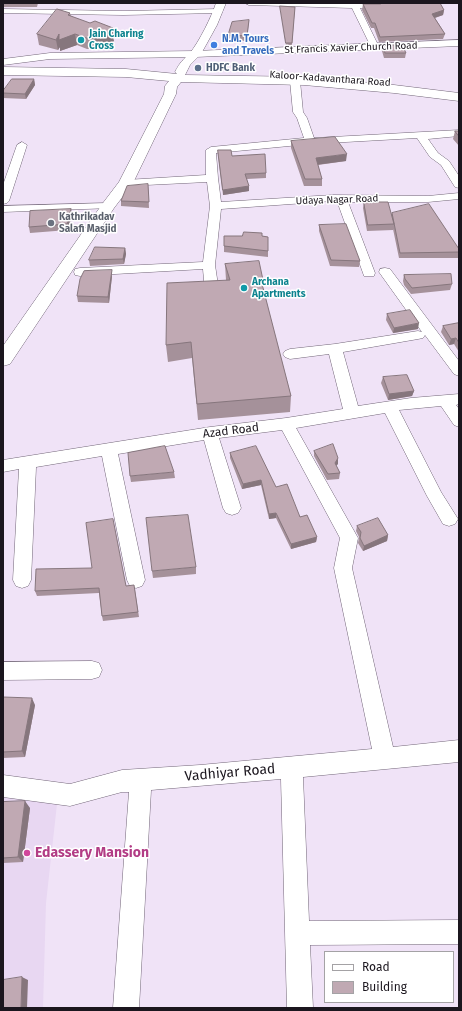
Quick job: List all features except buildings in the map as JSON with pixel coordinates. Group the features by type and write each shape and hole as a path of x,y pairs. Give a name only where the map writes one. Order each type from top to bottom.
{"main road":[{"path":"3,360 108,206 126,183 170,94 182,86 184,75 193,56 220,7"},
{"name":"Kaloor-Kadavanthara Road","path":"3,71 184,75 280,75 413,86 459,93"},
{"name":"Kaloor-Kadavanthara Road","path":"184,75 295,81 394,89 459,97"}],"street":[{"path":"249,3 379,6 378,3"},
{"path":"355,6 374,47"},
{"path":"3,11 123,13 220,7"},
{"name":"St Francis Xavier Church Road","path":"3,63 50,56 193,56 459,43"},
{"path":"3,63 73,66 113,70 126,74"},
{"path":"3,75 110,77 126,74"},
{"path":"295,81 298,112 302,118 310,141"},
{"path":"212,292 209,265 216,206 212,178 211,150 310,141 459,133"},
{"path":"421,136 434,155 445,163 459,185"},
{"path":"3,201 22,145"},
{"path":"126,183 212,178"},
{"name":"Udaya Nagar Road","path":"216,206 341,198 428,199 459,196"},
{"path":"341,198 369,274"},
{"path":"3,209 108,206"},
{"path":"80,272 209,265"},
{"path":"385,272 459,371"},
{"path":"290,354 335,350 418,335"},
{"path":"335,350 352,413"},
{"path":"452,400 459,421"},
{"name":"Azad Road","path":"3,466 210,433 286,424 389,406 452,400"},
{"path":"389,406 435,496 449,519"},
{"path":"286,424 350,538 343,568 385,758"},
{"path":"210,433 232,508"},
{"path":"109,449 136,580"},
{"path":"22,580 28,462"},
{"path":"3,671 92,670"},
{"name":"Vadhiyar Road","path":"3,786 70,795 122,781 292,768 459,751"},
{"path":"292,768 300,1008"},
{"path":"126,1008 141,780"},
{"path":"297,933 459,932"}],"shaded area":[{"name":"Edassery Mansion","path":"3,795 57,804 46,903 43,1008 3,1008"}],"place":[{"name":"Jain Charing Cross","path":"81,40"},
{"name":"N.M. Tours and Travels","path":"214,45"},
{"name":"HDFC Bank","path":"198,68"},
{"name":"Kathrikadav Salafi Masjid","path":"51,223"},
{"name":"Archana Apartments","path":"244,288"},
{"name":"Edassery Mansion","path":"27,853"}]}
